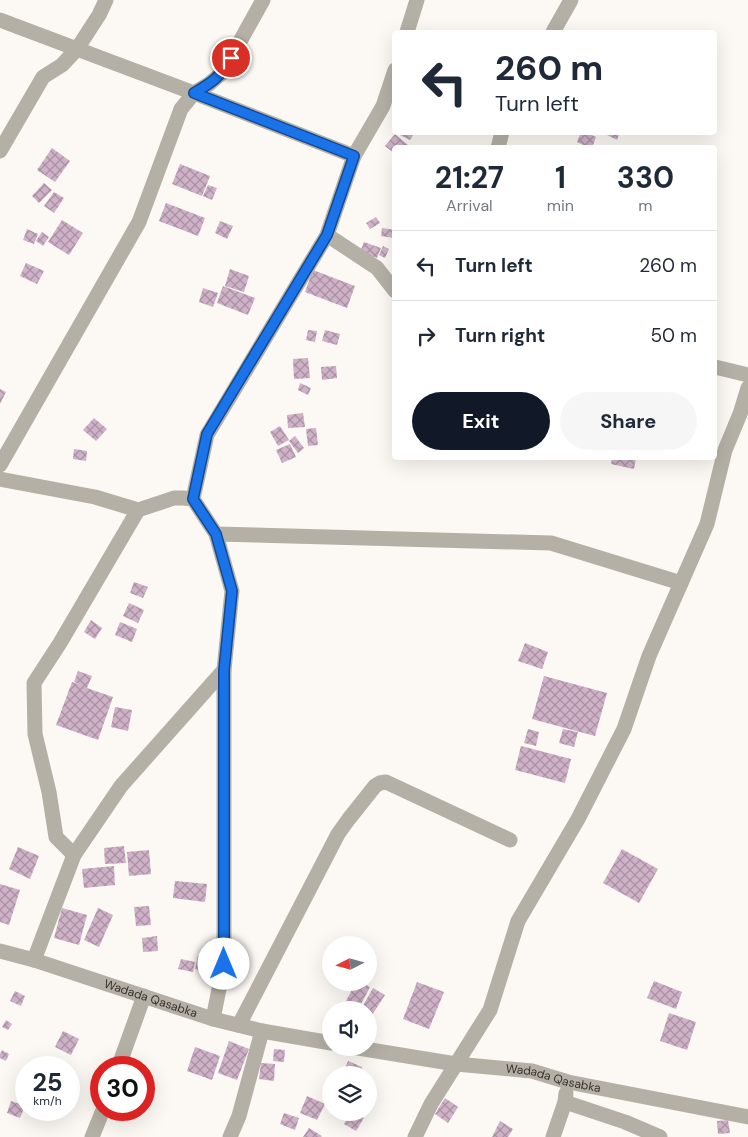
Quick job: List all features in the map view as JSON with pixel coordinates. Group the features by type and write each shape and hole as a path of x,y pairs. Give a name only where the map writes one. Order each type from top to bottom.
{"street":[{"path":"0,151 43,77 62,65 77,49 100,15 106,0"},
{"path":"0,465 138,222 181,109 194,93 209,84 222,72 264,0"},
{"path":"408,30 418,0"},
{"path":"555,30 571,0"},
{"path":"0,20 354,156"},
{"path":"213,1019 224,964 224,670 232,591 216,534 193,499 207,434 327,235 354,156 383,106 392,79"},
{"path":"327,235 377,268 392,287"},
{"path":"717,367 748,375"},
{"path":"415,1137 431,1104 490,1010 518,921 578,819 624,729 649,656 707,524 725,450 740,414 748,388"},
{"path":"0,479 95,497 138,510 174,498 193,499"},
{"path":"74,855 56,837 49,792 36,734 34,683 60,643 138,510"},
{"path":"216,534 551,543 681,583"},
{"path":"34,960 74,855 121,786 224,670"},
{"path":"239,1025 338,834 375,786 386,782 510,840"},
{"name":"Wadada Qasabka","path":"0,951 34,960 213,1019 262,1031 322,1041"},
{"path":"122,1056 144,996"},
{"path":"230,1137 240,1116 262,1031"},
{"name":"Wadada Qasabka","path":"377,1051 456,1064 532,1071 568,1082 748,1118"},
{"path":"553,1137 565,1102 568,1082"},
{"path":"565,1102 625,1122 660,1137"},
{"path":"92,1137 99,1121"}],"building":[{"path":"394,135 408,145 392,145 392,152 385,146"},
{"path":"400,135 413,135 410,140"},
{"path":"580,135 596,137 593,145 583,145 577,142"},
{"path":"607,135 619,135 617,140"},
{"path":"52,148 70,161 55,182 37,170"},
{"path":"180,164 210,176 202,196 172,184"},
{"path":"44,183 52,190 39,203 32,196"},
{"path":"208,185 217,188 212,200 203,196"},
{"path":"54,192 64,198 54,213 44,206"},
{"path":"166,203 205,218 198,236 159,221"},
{"path":"376,217 380,223 370,229 366,223"},
{"path":"62,220 83,233 69,255 48,242"},
{"path":"220,221 233,226 227,239 215,233"},
{"path":"382,228 392,230 392,238 381,236"},
{"path":"27,229 38,234 34,244 23,240"},
{"path":"42,232 49,237 43,246 36,241"},
{"path":"364,242 381,248 377,258 360,252"},
{"path":"383,246 389,249 385,258 379,255"},
{"path":"26,263 44,271 37,284 20,276"},
{"path":"230,269 249,276 244,292 225,286"},
{"path":"313,270 355,286 347,308 305,292"},
{"path":"223,286 255,298 248,315 217,303"},
{"path":"203,288 218,293 213,307 199,302"},
{"path":"308,330 317,331 315,342 306,340"},
{"path":"325,330 340,334 337,345 322,341"},
{"path":"308,358 310,378 294,379 293,359"},
{"path":"336,366 337,378 322,380 321,367"},
{"path":"300,383 311,388 308,395 298,390"},
{"path":"0,389 6,392 0,404"},
{"path":"303,413 305,427 288,428 287,415"},
{"path":"94,418 107,429 96,441 83,430"},
{"path":"280,426 289,440 278,446 270,432"},
{"path":"316,428 318,445 308,446 306,429"},
{"path":"295,436 304,448 298,453 289,441"},
{"path":"290,444 296,457 282,463 276,450"},
{"path":"74,449 87,451 86,461 73,459"},
{"path":"612,460 636,460 634,469 611,464"},
{"path":"134,582 148,587 143,598 130,593"},
{"path":"129,603 144,610 138,623 123,616"},
{"path":"91,620 102,628 95,639 84,632"},
{"path":"120,622 137,629 132,642 115,635"},
{"path":"525,643 548,652 542,669 518,661"},
{"path":"78,671 92,676 87,688 113,697 98,740 56,725 72,682 81,685 74,682"},
{"path":"544,676 607,693 595,736 532,719"},
{"path":"115,707 132,710 128,731 111,727"},
{"path":"528,729 539,732 536,746 524,743"},
{"path":"563,729 578,732 574,747 559,743"},
{"path":"521,746 571,759 565,783 515,770"},
{"path":"124,846 126,863 105,864 104,848"},
{"path":"18,847 39,856 30,879 9,869"},
{"path":"622,849 658,869 639,903 603,883"},
{"path":"149,850 151,874 129,876 127,852"},
{"path":"114,866 115,885 84,888 82,869"},
{"path":"175,881 207,884 205,902 173,898"},
{"path":"0,884 20,890 9,925 0,922"},
{"path":"149,906 151,925 136,926 134,907"},
{"path":"62,908 87,915 79,945 54,938"},
{"path":"98,908 113,915 99,947 84,940"},
{"path":"157,936 158,951 143,952 142,938"},
{"path":"198,956 216,961 213,974 195,969"},
{"path":"181,959 195,962 193,972 178,969"},
{"path":"654,981 682,992 676,1009 647,998"},
{"path":"417,982 444,992 429,1029 403,1019"},
{"path":"15,991 25,996 21,1006 10,1001"},
{"path":"351,991 368,991 363,1001 346,1001"},
{"path":"371,991 378,991 385,995 377,1007 377,1001 366,1001"},
{"path":"669,1013 696,1022 687,1050 660,1041"},
{"path":"6,1020 12,1024 8,1030 2,1027"},
{"path":"63,1031 79,1039 71,1055 55,1047"},
{"path":"229,1041 249,1049 237,1080 218,1073"},
{"path":"195,1047 220,1056 212,1080 187,1071"},
{"path":"274,1049 285,1050 284,1062 273,1061"},
{"path":"2,1050 9,1054 6,1061 0,1058"},
{"path":"348,1061 360,1066 346,1066"},
{"path":"261,1063 275,1064 274,1081 259,1079"},
{"path":"307,1096 322,1103 322,1110 317,1120 300,1113"},
{"path":"445,1098 458,1107 448,1123 435,1114"},
{"path":"11,1101 15,1102 15,1116 7,1113"},
{"path":"284,1113 299,1118 295,1130 280,1124"},
{"path":"728,1120 730,1133 718,1134 717,1121"},
{"path":"346,1121 362,1121 356,1131 344,1124"},
{"path":"500,1121 513,1129 508,1137 492,1137"},
{"path":"309,1128 322,1136 303,1137"}],"route":[{"path":"224,964 224,670 232,591 216,534 193,499 207,434 327,235 354,156 194,93 209,84 222,72 231,58"}]}
